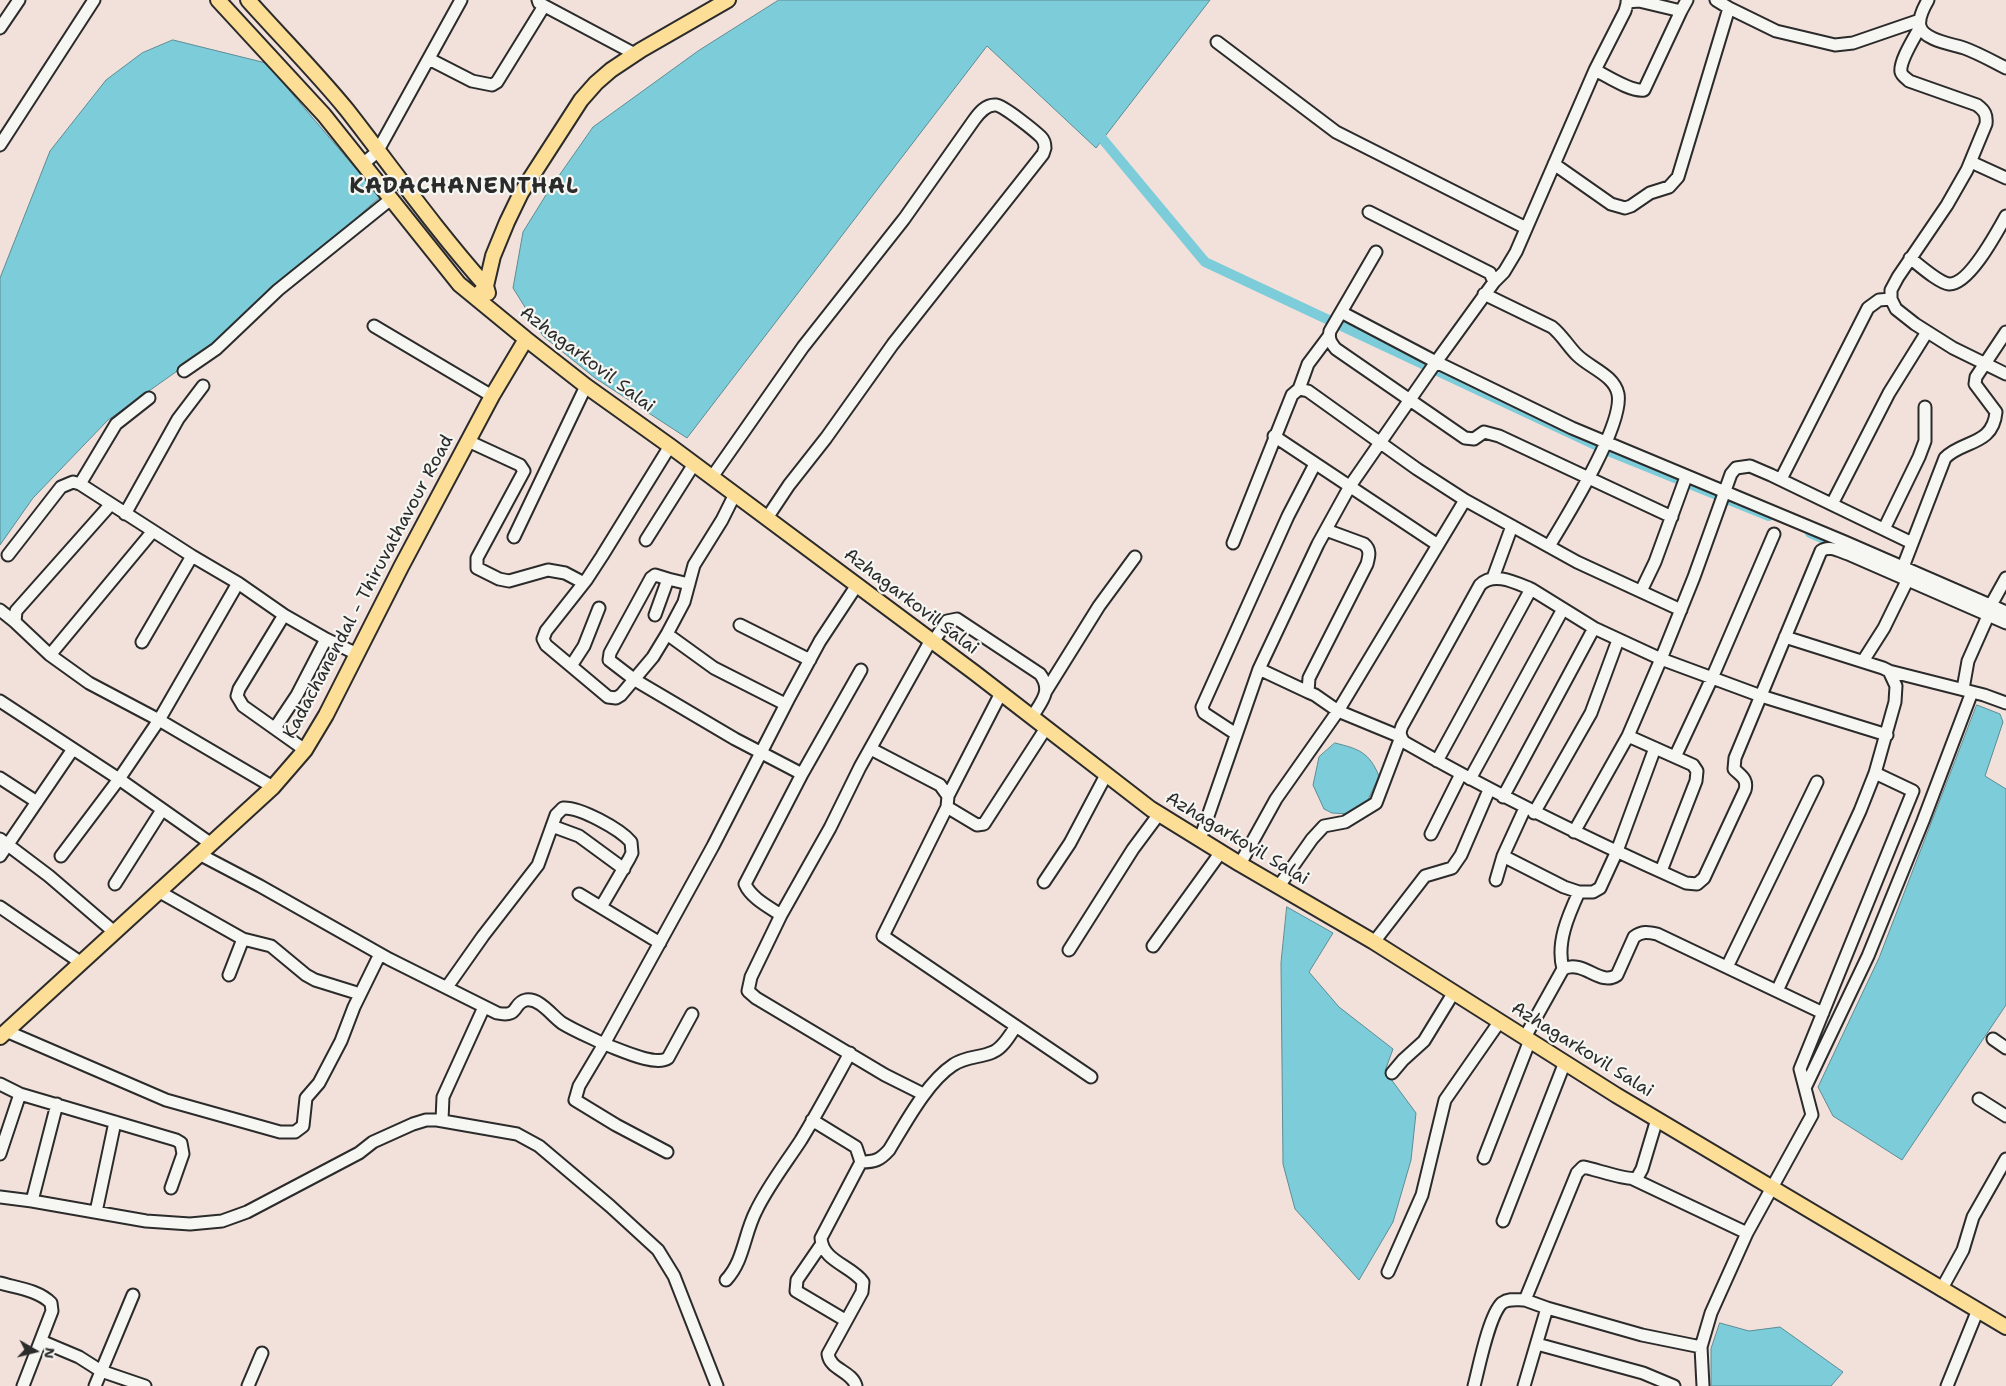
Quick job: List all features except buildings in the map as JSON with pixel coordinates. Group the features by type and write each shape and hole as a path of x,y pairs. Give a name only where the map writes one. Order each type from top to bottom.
{"main road":[{"name":"Azhagarkovil Salai","path":"218,0 324,115 459,284 586,386 670,446 932,641 1106,775 1159,814 1240,864 1374,942 1657,1119 1774,1187 1977,1312 2006,1327"},
{"name":"Azhagarkovil Salai","path":"248,0 305,61 346,110 486,286 495,313"},
{"path":"476,297 486,286 493,256 521,193 581,100 611,70 728,0"},
{"name":"Kadachanendal - Thiruvathavour Road","path":"3,1034 273,787 305,750 326,715 492,396 526,339"}],"street":[{"path":"0,28 19,0"},
{"path":"0,145 94,0"},
{"path":"363,164 378,152 461,0"},
{"path":"1595,70 1630,87 1644,90 1687,0"},
{"path":"1716,0 1776,31 1835,45 1853,44 1920,23"},
{"path":"1928,0 1904,58 1901,70 1904,77 1909,81 1977,105 1984,110 1986,124 1971,162 1947,205 1898,277 1891,290 1891,299 1896,309 1927,332 1953,348 2006,374"},
{"path":"1200,839 1259,669 1326,530 1350,486 1380,442 1484,294 1511,262 1595,70 1625,11 1628,1 1638,1 1681,11"},
{"path":"429,59 472,81 492,85 497,82 541,3 635,54"},
{"path":"1554,164 1618,208 1631,206 1650,193 1674,183 1678,177 1729,8"},
{"path":"1920,23 1923,31 1937,40 1964,48 2006,68"},
{"path":"1216,42 1336,132 1526,228"},
{"path":"712,477 803,347 904,219 974,120 982,111 991,106 997,105 1005,109 1041,138 1045,148 1043,154 893,344 826,438 788,485 766,518"},
{"path":"1971,162 2006,178"},
{"path":"184,371 216,349 278,290 391,199"},
{"path":"1369,212 1490,273 1494,282"},
{"path":"1910,258 1939,279 1948,284 1955,283 1974,267 2006,216"},
{"path":"1233,542 1292,395 1299,389 1308,364 1330,334 1376,252"},
{"path":"1484,294 1552,327 1561,334 1577,355 1613,384 1618,394 1618,406 1589,478 1549,546"},
{"path":"1781,479 1868,308 1879,300 1891,299"},
{"path":"1339,315 1433,367 1572,428 1603,447 1722,497 1903,567 1989,610 2006,623"},
{"path":"374,326 492,396"},
{"path":"1832,504 1889,393 1927,332"},
{"path":"1903,567 1945,458 1949,453 1964,448 1983,437 1991,430 1996,421 1996,412 1975,384 1976,377 2006,332"},
{"path":"1330,334 1331,342 1336,349 1465,438 1474,439 1484,432 1490,433 1672,517"},
{"path":"124,514 178,419 202,386"},
{"path":"514,536 586,386"},
{"path":"1299,389 1308,391 1465,500 1549,546 1681,610"},
{"path":"80,484 116,424 149,398"},
{"path":"1884,529 1925,442 1925,407"},
{"path":"1274,436 1438,545"},
{"path":"468,441 520,465 524,471 477,558 477,568 499,579 509,581 548,570 565,573 584,583"},
{"path":"670,446 602,556 584,583 546,631 543,639 546,645 608,697 612,698 621,695 654,657 684,602 694,565 722,520 735,494"},
{"path":"646,540 694,464"},
{"path":"1236,734 1204,713 1202,707 1288,516 1315,464"},
{"path":"1574,832 1628,736 1681,610 1731,474 1736,468 1750,466 1781,479 1912,544"},
{"path":"1641,591 1655,562 1685,481"},
{"path":"8,555 61,488 67,483 73,482 80,484 124,514 238,583 284,615 357,654"},
{"path":"1240,864 1276,799 1338,711 1465,500"},
{"path":"14,622 16,611 111,504"},
{"path":"1493,578 1512,526"},
{"path":"1308,692 1309,678 1367,564 1370,553 1368,547 1364,544 1326,530"},
{"path":"50,655 153,531"},
{"path":"1675,757 1712,678 1774,534"},
{"path":"1259,669 1315,695 1338,711 1401,737 1404,742 1502,797 1686,883 1697,884 1704,878 1745,790 1747,784 1745,779 1734,769 1735,758 1816,558 1821,550 1825,548 1848,554 1907,581 1989,610 2006,612"},
{"path":"142,642 192,556"},
{"path":"1032,717 1099,606 1136,556"},
{"path":"688,584 655,575 651,578 609,656 611,663 635,680 735,739 762,751 802,774"},
{"path":"1279,886 1312,839 1324,826 1345,822 1376,803 1401,737 1402,726 1480,585 1485,580 1493,578 1506,579 1532,588 1594,628 1661,659 1761,696 1887,735"},
{"path":"1805,1088 1868,956 1920,828 1967,691 1968,661 1989,610 2006,578"},
{"path":"655,615 668,579"},
{"path":"1863,661 1884,628 1907,581"},
{"path":"61,856 119,780 159,720 238,583"},
{"path":"667,1152 616,1125 575,1100 579,1086 660,943 810,660 857,586"},
{"path":"1437,761 1532,588"},
{"path":"571,666 584,646 598,608"},
{"path":"1431,834 1563,609"},
{"path":"0,610 50,655 101,691 159,720 273,787"},
{"path":"284,615 239,689 237,696 243,706 305,750"},
{"path":"924,1094 885,1075 756,998 748,991 751,977 781,915 825,837 871,749 932,641 947,621 957,619 1040,674 1045,680 1046,691"},
{"path":"740,625 810,660"},
{"path":"1502,797 1594,628"},
{"path":"667,634 714,668 786,704"},
{"path":"1785,637 1890,671 2006,703"},
{"path":"275,728 296,695 326,639"},
{"path":"1496,880 1503,856 1529,810 1591,713 1618,640"},
{"path":"781,915 753,896 745,884 802,774 861,670"},
{"path":"1778,991 1856,820 1875,773 1895,702 1896,686 1890,671"},
{"path":"1000,693 883,936 1091,1078"},
{"path":"0,701 210,843"},
{"path":"871,749 940,785 948,801 977,825 984,824 1046,728"},
{"path":"1628,736 1692,765 1697,771 1696,781 1661,871"},
{"path":"1503,856 1564,887 1579,892 1593,892 1600,888 1655,748"},
{"path":"0,856 4,842 36,802 73,749"},
{"path":"1703,1386 1701,1347 1711,1313 1747,1233 1812,1115 1800,1069 1913,791 1875,773"},
{"path":"1044,882 1070,843 1106,775"},
{"path":"0,778 36,802"},
{"path":"1727,968 1817,782"},
{"path":"1374,942 1425,876 1452,868 1461,855 1490,790"},
{"path":"447,987 483,936 538,865 552,826 559,811 563,808 588,813 631,842 632,853 601,907"},
{"path":"115,884 162,810"},
{"path":"1069,950 1134,849 1159,814"},
{"path":"552,826 579,836 624,868"},
{"path":"4,842 50,876 113,932"},
{"path":"1153,946 1222,852"},
{"path":"200,854 380,954 497,1013 506,1015 512,1013 520,1003 526,1000 534,1002 541,1005 563,1023 604,1044 652,1060 663,1061 668,1058 692,1014"},
{"path":"158,891 243,939 271,946 306,975 315,980 360,994"},
{"path":"1563,969 1560,959 1561,944 1579,892"},
{"path":"579,894 660,943"},
{"path":"0,907 80,962"},
{"path":"1484,1158 1528,1039 1558,975 1569,966 1578,966 1607,978 1612,978 1617,975 1634,937 1646,932 1657,934 1823,1013"},
{"path":"229,975 243,939"},
{"path":"3,1034 166,1100 289,1133 295,1132 303,1126 306,1098 319,1083 341,1041 360,994 380,954"},
{"path":"1392,1073 1428,1036 1454,992"},
{"path":"442,1120 443,1096 484,1007"},
{"path":"1388,1272 1422,1196 1445,1100 1500,1021"},
{"path":"862,1162 876,1162 882,1158 924,1094 951,1066 965,1058 993,1052 1002,1046 1016,1026"},
{"path":"1992,1040 2006,1048"},
{"path":"726,1280 734,1272 740,1261 747,1232 756,1211 812,1120 850,1053"},
{"path":"1503,1221 1565,1062"},
{"path":"0,1084 20,1094 181,1143 183,1154 171,1188"},
{"path":"0,1154 20,1094"},
{"path":"1978,1099 2006,1116"},
{"path":"32,1201 57,1104"},
{"path":"1633,1179 1640,1174 1657,1119"},
{"path":"0,1197 146,1221 190,1224 222,1221 247,1212 359,1154 373,1142 426,1120 442,1120 517,1134 539,1146 610,1206 658,1250 674,1276 717,1386"},
{"path":"812,1120 856,1147 862,1162 821,1238 821,1245 826,1253 863,1282 862,1292 828,1354 828,1359 831,1363 852,1379 856,1386"},
{"path":"96,1212 115,1122"},
{"path":"1941,1290 1963,1250 1973,1217 2006,1159"},
{"path":"1525,1300 1573,1180 1580,1168 1591,1168 1633,1179 1747,1233"},
{"path":"821,1245 797,1280 796,1291 845,1320"},
{"path":"0,1283 45,1297 51,1303 52,1311 23,1386"},
{"path":"95,1386 133,1295"},
{"path":"1474,1386 1494,1314 1502,1303 1511,1299 1525,1300 1642,1335 1701,1347"},
{"path":"1524,1386 1548,1308"},
{"path":"1947,1386 1977,1312"},
{"path":"41,1341 79,1357 101,1371 144,1386"},
{"path":"1537,1344 1643,1373 1674,1386"},
{"path":"248,1386 262,1353"}],"water":[{"path":"779,0 1210,0 1096,148 987,46 687,438 595,378 543,336 513,288 523,232 549,190 593,127 698,51"},
{"path":"173,40 266,63 380,197 211,347 108,420 33,498 0,545 0,278 50,151 106,80 142,53"},
{"path":"1977,705 2000,714 2003,722 1985,776 2006,789 2006,1005 1902,1160 1833,1116 1818,1087 1879,958"},
{"path":"1335,743 1351,747 1362,753 1371,762 1379,776 1367,802 1350,814 1332,813 1324,809 1313,785 1319,757"},
{"path":"1287,907 1333,933 1309,972 1339,1007 1393,1049 1385,1071 1416,1113 1411,1160 1393,1222 1359,1280 1295,1209 1283,1164 1281,963"},
{"path":"1720,1323 1749,1331 1780,1327 1843,1372 1831,1386 1711,1386 1711,1349"}],"waterway":[{"path":"1095,130 1205,262 1606,450 1769,516"},
{"path":"1810,533 1845,548"}],"district":[{"name":"KADACHANENTHAL","path":"464,187"}]}
